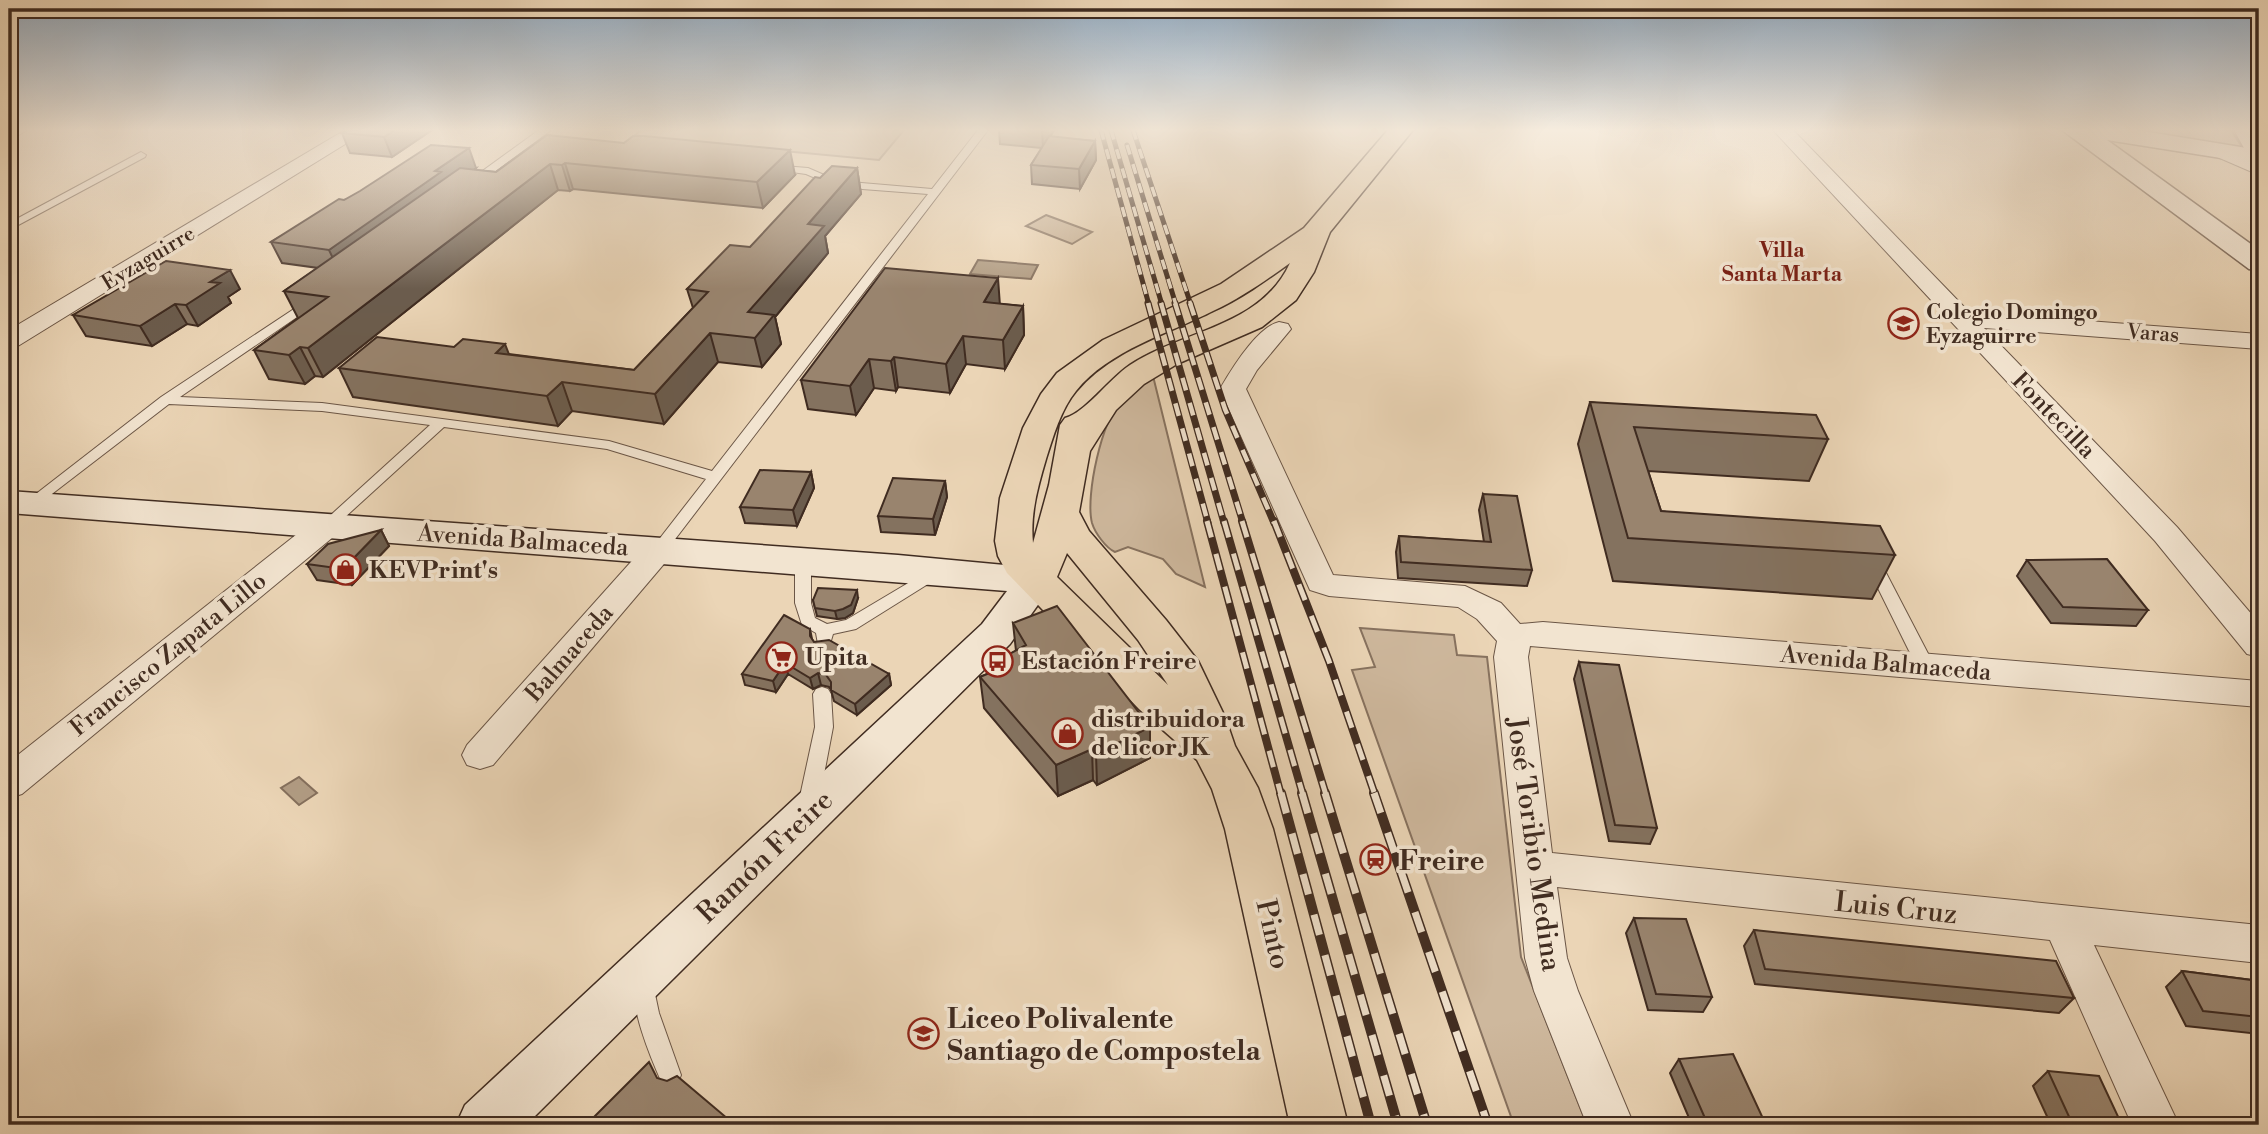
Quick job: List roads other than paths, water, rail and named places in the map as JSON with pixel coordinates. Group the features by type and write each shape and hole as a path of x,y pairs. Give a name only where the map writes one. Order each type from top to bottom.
{"main road":[{"path":"1031,452 1056,415 1100,378 1136,356 1220,317 1259,292 1316,232 1357,183"},
{"path":"2157,183 2259,263"},
{"path":"1073,451 1096,411 1124,384 1159,361 1239,327 1284,296 1295,281 1316,232"},
{"path":"1031,452 1039,428 1058,392 1082,368 1129,339 1220,297 1316,232"},
{"path":"1036,581 1053,545 1062,514 1077,423 1100,378"},
{"name":"Pinto","path":"1031,452 1016,505 1012,535 1017,556 1036,581 1061,603 1156,702 1213,748"},
{"name":"Avenida Balmaceda","path":"20,503 941,571 1036,581"},
{"name":"Pinto","path":"1062,514 1074,537 1152,629 1183,672 1213,748 1235,788 1246,818 1319,1125"},
{"name":"Ramón Freire","path":"485,1125 996,634 1036,581"}],"street":[{"name":"Eyzaguirre","path":"9,341 271,183"},
{"name":"Fontecilla","path":"1833,183 2166,534 2259,645"},
{"name":"Varas","path":"1963,319 2259,341"},
{"path":"1279,329 1245,367 1233,390 1321,582 1329,585 1465,597 1489,611 1514,638"},
{"name":"Francisco Zapata Lillo","path":"12,777 327,526"},
{"name":"Balmaceda","path":"480,755 658,551"},
{"name":"Avenida Balmaceda","path":"1514,638 1525,634 1543,634 2259,694"},
{"name":"José Toribio Medina","path":"1514,638 1511,657 1542,938 1549,969 1610,1125"},
{"name":"Luis Cruz","path":"1534,868 2259,944"},
{"path":"2064,925 2156,1125"}],"lane":[{"path":"9,227 91,183"},
{"path":"464,190 475,183"},
{"path":"834,183 936,192"},
{"path":"658,551 943,183"},
{"path":"20,503 318,296"},
{"path":"166,400 322,407 609,445 715,477"},
{"path":"327,526 441,423"},
{"path":"1852,555 1875,567 1926,667"},
{"path":"803,561 803,603 808,621 824,638 941,571"},
{"path":"806,817 824,727 822,694"},
{"path":"643,973 648,1013 670,1075"}],"railway":[{"path":"1116,183 1149,305"},
{"path":"1126,183 1162,305"},
{"path":"1139,183 1176,305"},
{"path":"1151,183 1191,305"},
{"path":"1148,303 1208,523"},
{"path":"1161,303 1224,523"},
{"path":"1175,303 1243,523"},
{"path":"1190,303 1225,409 1274,523"},
{"path":"1207,521 1281,795"},
{"path":"1224,521 1303,795"},
{"path":"1242,521 1326,795"},
{"path":"1274,521 1329,661 1375,795"},
{"path":"1281,793 1371,1125"},
{"path":"1302,793 1398,1125"},
{"path":"1325,793 1427,1125"},
{"path":"1374,793 1488,1125"}],"place":[{"name":"Colegio Domingo Eyzaguirre","path":"1903,324"},
{"name":"KEVPrint's","path":"346,570"},
{"name":"Upita","path":"782,657"},
{"name":"Estación Freire","path":"998,661"},
{"name":"distribuidora de licor JK","path":"1068,733"},
{"name":"Freire","path":"1376,860"},
{"name":"Liceo Polivalente Santiago de Compostela","path":"924,1034"}],"district":[{"name":"Villa Santa Marta","path":"1782,262"}]}
